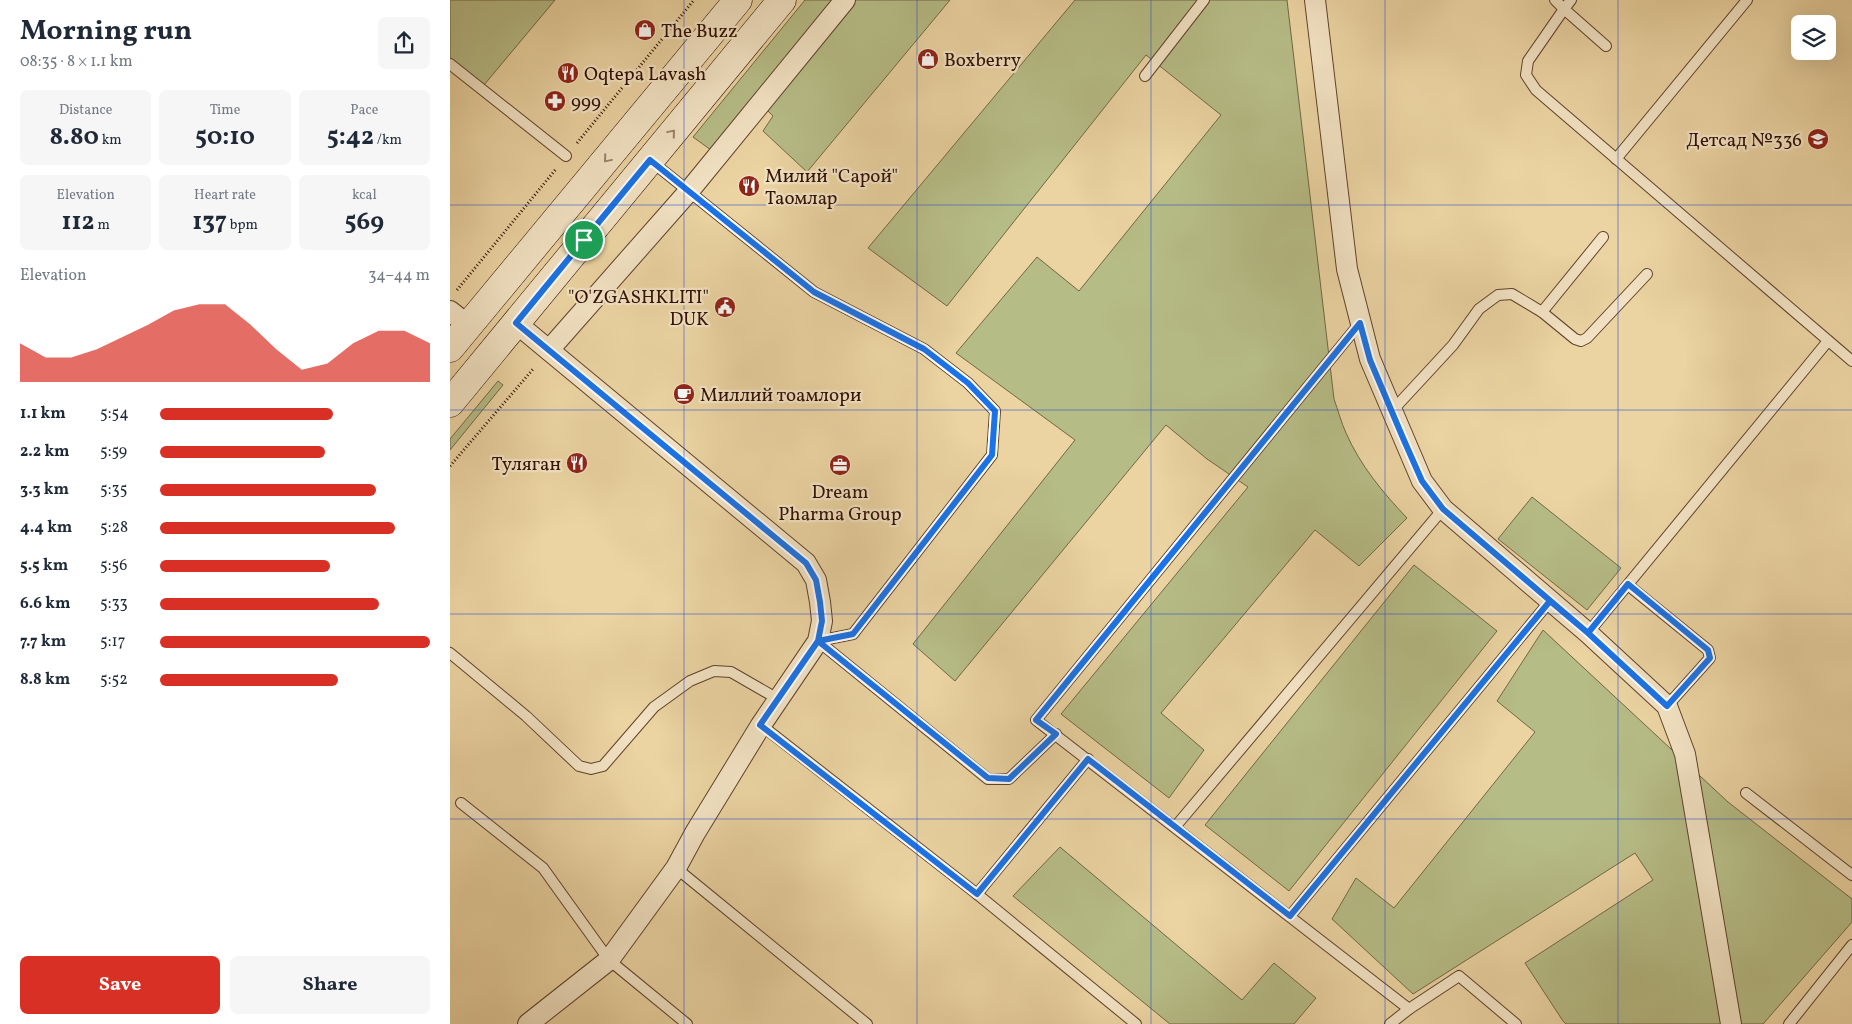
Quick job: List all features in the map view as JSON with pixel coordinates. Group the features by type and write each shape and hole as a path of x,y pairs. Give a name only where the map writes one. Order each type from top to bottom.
{"main road":[{"path":"450,348 459,318 489,300 738,0"},
{"path":"450,403 782,0"},
{"path":"489,300 516,323"},
{"path":"459,318 516,323"},
{"path":"459,318 496,347"}],"street":[{"path":"549,350 689,191 846,0"},
{"path":"1315,0 1347,269 1370,360 1422,481 1443,509 1588,633 1667,706 1685,754 1731,1024"},
{"path":"516,323 806,563 816,580 822,621 818,641 760,725 676,868 609,960 528,1024"}],"lane":[{"path":"1145,76 1204,0"},
{"path":"1555,0 1606,46"},
{"path":"1571,0 1528,61 1526,75 1536,90 1852,361"},
{"path":"1616,159 1747,0"},
{"path":"450,64 566,156"},
{"path":"650,160 814,292 924,349 968,383 995,411 992,455 853,634 818,641"},
{"path":"1542,312 1603,237"},
{"path":"1392,411 1453,345 1479,309 1498,295 1512,294 1542,312 1575,339 1581,340 1587,338 1647,274"},
{"path":"1360,323 1036,720 1409,1009"},
{"path":"1588,633 1828,341"},
{"path":"1175,827 1443,509"},
{"path":"1628,584 1708,650 1710,654 1710,658 1667,706"},
{"path":"1290,916 1550,601"},
{"path":"818,641 988,778 1009,779 1056,734"},
{"path":"450,653 526,716 579,766 591,769 603,766 654,706 690,681 714,671 731,672 778,699"},
{"path":"760,725 977,894 1136,1024"},
{"path":"977,894 1088,759"},
{"path":"1746,793 1852,875"},
{"path":"461,803 543,868 609,960 687,1024"},
{"path":"676,868 866,1024"},
{"path":"1789,1024 1852,945"},
{"path":"1390,1024 1459,976 1516,1024"}],"path":[{"path":"456,291 694,0"},
{"path":"450,466 549,350"}],"green space":[{"path":"450,0 555,0 484,85 450,59"},
{"path":"805,0 950,0 807,172 763,131 773,116 755,98 711,150 693,137"},
{"path":"1075,0 1287,0 1334,399 1344,429 1358,456 1381,489 1407,518 1359,566 1315,530 1161,713 1204,750 1169,798 1061,714 1248,487 1207,459 1166,425 955,681 913,644 1075,440 956,353 1037,257 1079,291 1221,115 1146,55 947,306 868,248"},
{"path":"498,381 503,385 450,450 450,439"},
{"path":"1532,497 1621,568 1587,610 1498,539"},
{"path":"1414,565 1497,631 1289,891 1205,825"},
{"path":"1543,630 1728,802 1852,899 1852,922 1763,1024 1566,1024 1563,1021 1525,963 1653,880 1635,853 1413,994 1332,919 1356,878 1394,908 1535,732 1497,701"},
{"path":"1060,847 1242,1000 1274,963 1316,998 1294,1024 1170,1024 1013,896"}],"place":[{"name":"The Buzz","path":"645,30"},
{"name":"Boxberry","path":"928,59"},
{"name":"Oqtepa Lavash","path":"568,73"},
{"name":"999","path":"555,101"},
{"name":"Детсад №336","path":"1818,139"},
{"name":"Милий \"Сарой\" Таомлар","path":"749,186"},
{"name":"\"O'ZGASHKLITI\" DUK","path":"725,307"},
{"name":"Миллий тоамлори","path":"684,394"},
{"name":"Туляган","path":"577,463"},
{"name":"Dream Pharma Group","path":"840,465"}],"route":[{"path":"584,240 516,323 806,563 816,580 820,602 822,621 818,641 760,725 977,894 1088,759 1290,916 1550,601 1588,633 1628,584 1708,650 1710,658 1667,706 1588,633 1443,509 1422,481 1370,360 1360,323 1036,720 1056,734 1009,779 988,778 818,641 853,634 992,455 995,411 968,383 924,349 814,292 650,160 584,240"}]}
